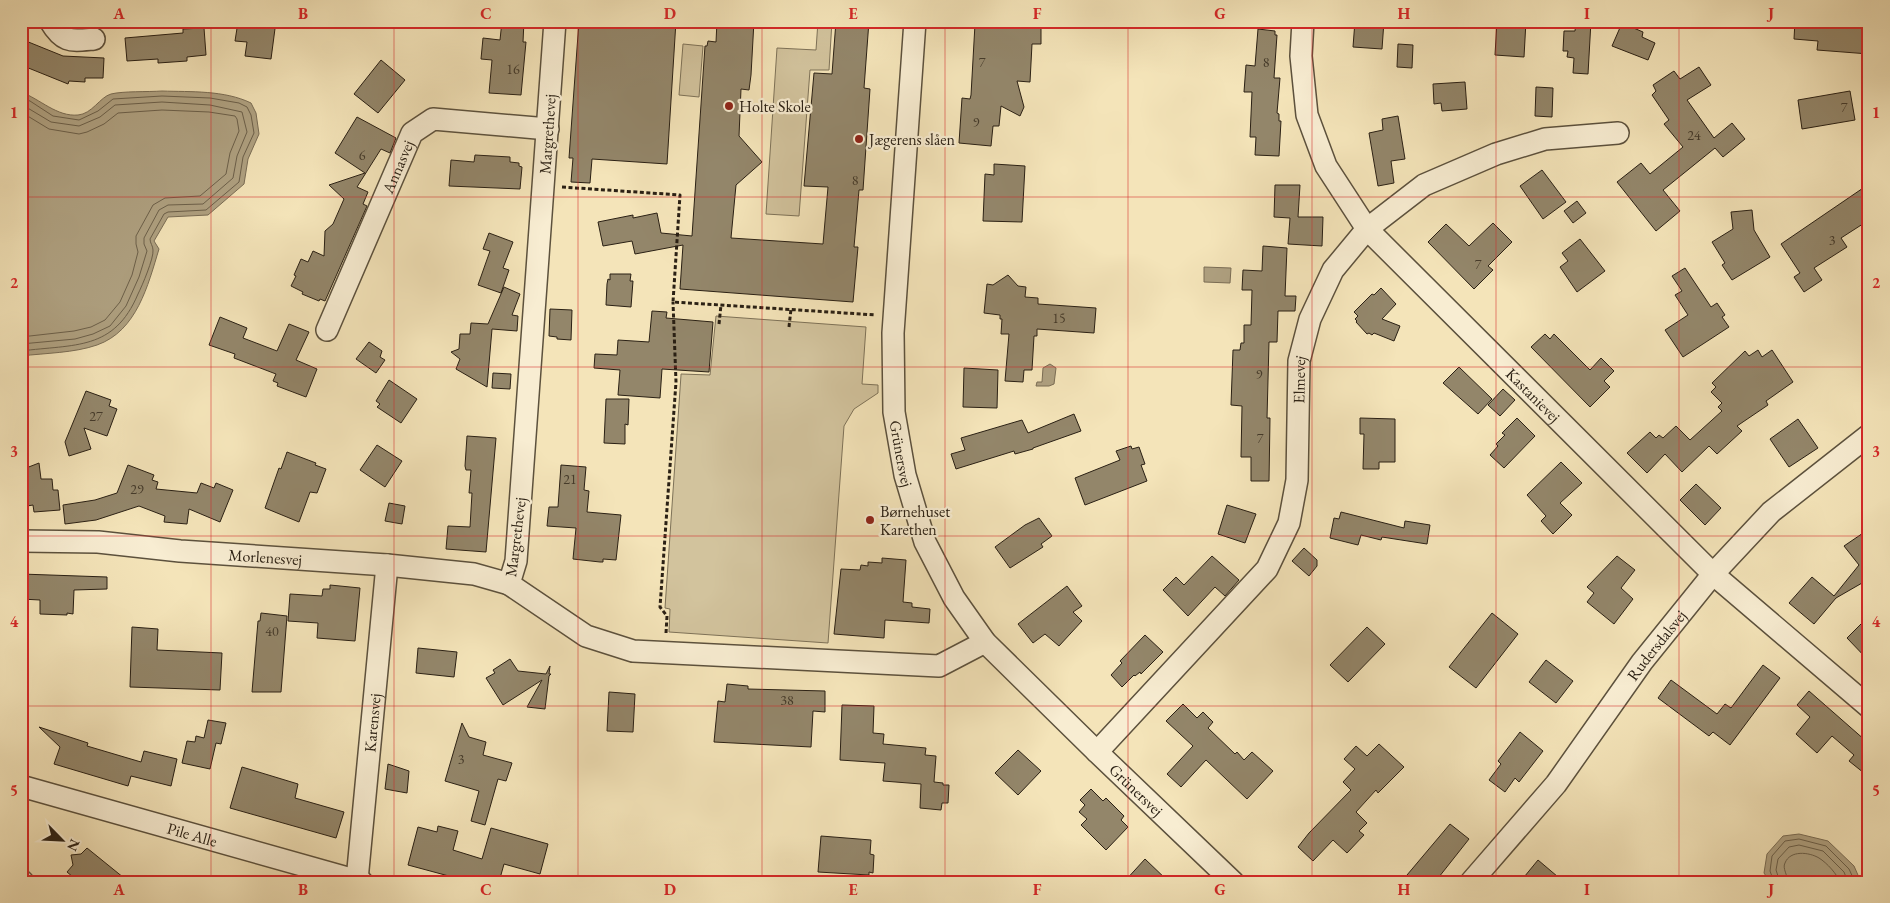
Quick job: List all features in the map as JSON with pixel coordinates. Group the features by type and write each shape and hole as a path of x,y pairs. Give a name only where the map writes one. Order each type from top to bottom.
{"street":[{"path":"50,21 58,34 64,38 71,41 94,40"},
{"name":"Margrethevej","path":"555,21 516,561 509,584 586,636 633,651 939,666 985,642"},
{"name":"Grünersvej","path":"915,21 895,316 894,412 905,475 925,542 954,598 985,642 1233,882"},
{"name":"Kastanievej","path":"1304,21 1301,56 1306,115 1326,166 1366,229 1713,574 1869,707"},
{"name":"Annasvej","path":"327,330 412,132 433,119 548,129"},
{"name":"Elmevej","path":"1097,752 1267,569 1289,523 1297,480 1299,361 1310,319 1334,270 1366,229 1424,185 1496,154 1545,139 1618,133"},
{"name":"Rudersdalsvej","path":"1476,880 1556,784 1642,662 1713,574 1771,512 1869,435"},
{"name":"Morlenesvej","path":"21,541 98,542 180,551 387,565 474,574 509,584"},
{"name":"Karensvej","path":"360,881 387,565"},
{"name":"Pile Alle","path":"21,786 360,881"}],"path":[{"path":"544,186 680,195 673,302 676,382 660,607 667,616 664,653"},
{"path":"673,302 895,316"},
{"path":"719,324 721,304"},
{"path":"789,327 791,309"}],"shaded area":[{"path":"818,21 832,21 829,70 810,70 799,216 766,214 777,48 816,50"},
{"path":"683,44 703,46 699,97 679,95"},
{"path":"716,316 866,327 862,384 878,385 878,393 854,409 844,426 828,643 669,632 670,609 665,608 681,374 710,375"}],"water":[{"path":"162,91 219,94 251,103 256,113 259,134 248,159 244,184 208,215 168,217 154,241 159,249 139,305 122,329 111,338 97,345 79,350 21,356 21,92 63,113 78,115 88,112 103,98 111,94"},
{"path":"1204,267 1231,268 1230,283 1204,282"},
{"path":"1050,364 1056,368 1054,384 1036,386 1037,382 1042,382 1043,368"},
{"path":"1799,834 1828,841 1854,866 1861,882 1770,882 1764,873 1767,854 1783,836"}],"building":[{"path":"250,21 276,21 271,59 245,56 247,42 235,41 238,22 249,24"},
{"path":"502,21 524,21 523,42 526,42 521,95 489,93 492,60 481,59 483,38 500,40"},
{"path":"579,21 676,21 667,164 592,159 590,183 571,182 573,158 569,158"},
{"path":"717,21 754,21 749,90 741,89 739,136 762,162 736,185 731,238 823,244 828,187 804,186 814,73 832,74 836,21 869,21 864,88 870,89 863,190 859,190 854,247 858,247 853,302 680,289 683,245 635,254 632,241 603,246 598,222 633,215 633,218 657,213 661,233 692,236 705,46 707,46 708,41 716,42"},
{"path":"1355,21 1384,21 1382,49 1353,47"},
{"path":"1497,21 1526,21 1524,57 1495,55"},
{"path":"1576,21 1591,21 1588,74 1573,73 1574,58 1567,57 1568,51 1563,51 1564,31 1575,31"},
{"path":"1795,21 1869,24 1869,54 1817,50 1818,41 1794,39"},
{"path":"1622,23 1643,32 1642,37 1655,43 1648,60 1612,46"},
{"path":"975,24 1041,28 1041,44 1032,44 1030,82 1017,81 1024,107 1020,116 1001,106 999,126 993,126 991,146 959,143 962,98 970,99 971,95"},
{"path":"204,28 206,55 187,57 187,61 158,63 158,59 127,61 125,38 183,33 183,29"},
{"path":"1258,29 1275,31 1275,35 1277,35 1274,78 1280,78 1277,113 1279,114 1279,121 1281,121 1279,156 1255,155 1256,137 1250,137 1252,92 1244,92 1246,65 1255,66"},
{"path":"21,39 63,56 104,58 103,78 85,78 85,82 69,81 68,84 21,65"},
{"path":"1398,44 1413,45 1412,68 1397,67"},
{"path":"381,60 405,80 378,113 354,94"},
{"path":"1699,67 1711,85 1687,100 1714,138 1732,123 1745,139 1723,157 1715,148 1663,190 1680,211 1656,231 1617,182 1641,163 1650,174 1683,147 1664,124 1669,120 1652,95 1656,91 1653,85 1674,71 1680,79"},
{"path":"1465,82 1467,109 1442,111 1441,103 1434,104 1433,84"},
{"path":"1536,87 1553,88 1552,117 1535,116"},
{"path":"1850,91 1855,120 1802,129 1798,100"},
{"path":"1398,116 1405,159 1391,161 1394,183 1378,186 1369,133 1383,130 1382,119"},
{"path":"357,117 396,138 390,153 381,149 357,187 368,192 363,204 367,206 325,301 320,299 319,301 302,294 303,292 291,286 301,259 308,262 313,251 324,256 325,231 333,224 344,199 329,185 365,173 335,153"},
{"path":"475,155 510,157 510,162 519,163 519,166 522,167 520,189 449,186 451,160 474,162"},
{"path":"994,164 1025,166 1022,222 983,221 985,174 994,175"},
{"path":"1542,170 1566,202 1543,219 1520,186"},
{"path":"1869,184 1869,220 1841,238 1847,247 1814,268 1822,280 1804,292 1794,277 1800,273 1781,244"},
{"path":"1275,185 1300,185 1298,217 1323,217 1322,246 1288,244 1290,218 1274,217"},
{"path":"1577,201 1586,213 1573,223 1564,211"},
{"path":"1752,210 1754,230 1770,257 1732,280 1722,265 1725,263 1712,242 1733,229 1731,212"},
{"path":"1493,223 1512,242 1488,266 1493,270 1474,289 1428,242 1446,224 1469,246"},
{"path":"489,233 513,242 503,268 509,270 501,293 478,285 490,251 483,249"},
{"path":"1580,239 1605,271 1577,292 1560,267 1568,261 1562,253"},
{"path":"1263,246 1287,248 1285,296 1296,296 1295,311 1278,311 1277,342 1269,342 1267,418 1270,418 1269,481 1251,481 1251,457 1241,457 1242,406 1231,405 1233,350 1240,350 1241,343 1244,343 1244,325 1251,325 1252,290 1242,290 1243,270 1262,271"},
{"path":"1685,268 1711,307 1717,303 1725,315 1722,317 1729,327 1683,357 1665,330 1688,315 1675,295 1682,291 1672,276"},
{"path":"610,274 631,274 630,281 633,281 631,307 606,305 607,284 608,279 610,280"},
{"path":"1008,275 1018,286 1026,287 1025,297 1038,298 1038,304 1096,308 1094,333 1037,329 1037,336 1034,336 1032,370 1024,370 1023,382 1005,381 1009,334 1001,334 1002,319 1000,319 1000,315 984,313 987,284 993,285"},
{"path":"504,287 520,294 512,315 518,316 517,331 492,329 487,387 456,369 460,359 451,352 459,349 460,334 470,334 471,323 488,324"},
{"path":"1381,288 1396,304 1382,319 1400,326 1394,341 1374,333 1372,335 1367,334 1355,319 1358,316 1354,312"},
{"path":"550,309 572,310 571,340 557,339 557,337 549,336"},
{"path":"652,311 667,312 666,318 713,322 709,372 662,369 660,398 618,395 620,370 594,368 595,354 617,355 618,340 649,342"},
{"path":"220,317 247,328 243,338 277,351 289,324 309,332 296,360 317,369 306,397 277,386 278,383 273,381 276,374 234,358 235,354 209,345"},
{"path":"1545,334 1550,339 1554,334 1590,370 1601,358 1614,371 1604,381 1610,387 1590,407 1531,347"},
{"path":"369,342 382,351 380,357 385,360 376,373 356,359"},
{"path":"1758,350 1762,357 1772,350 1793,382 1766,401 1768,405 1737,426 1742,431 1717,454 1709,446 1682,472 1665,454 1647,473 1627,453 1650,432 1656,438 1659,435 1663,438 1676,426 1690,440 1722,411 1718,407 1722,403 1711,392 1716,387 1712,383 1745,351 1749,356"},
{"path":"1459,367 1492,399 1478,414 1443,383"},
{"path":"964,368 998,370 997,408 963,407"},
{"path":"493,373 511,374 510,389 492,388"},
{"path":"389,380 417,399 401,423 377,407 380,404 376,401"},
{"path":"1503,389 1515,400 1500,416 1488,405"},
{"path":"86,391 111,400 109,406 117,409 107,436 84,428 91,449 69,456 65,442"},
{"path":"606,399 629,399 628,425 625,424 625,444 604,443"},
{"path":"1074,414 1081,431 1033,449 1015,454 1014,451 956,469 951,454 965,450 961,438 1022,420 1028,433"},
{"path":"1360,418 1395,419 1395,462 1379,462 1379,469 1363,469 1364,434 1360,434"},
{"path":"1517,418 1535,436 1504,468 1490,455 1498,446 1496,444 1505,435 1502,433"},
{"path":"1798,419 1818,448 1789,467 1770,439"},
{"path":"467,436 496,438 486,552 446,549 448,526 470,527 472,493 469,493 471,470 466,470 465,466"},
{"path":"377,445 402,461 385,487 360,470"},
{"path":"1131,446 1132,449 1139,447 1145,464 1141,465 1147,481 1085,505 1075,478 1120,460 1116,451"},
{"path":"287,452 316,463 315,465 326,469 317,493 310,492 299,522 265,508 279,468 281,469"},
{"path":"1561,462 1582,483 1560,503 1572,515 1553,534 1541,521 1546,516 1527,495"},
{"path":"39,463 41,479 52,479 53,490 58,490 60,510 34,512 33,505 21,507 21,470"},
{"path":"128,465 154,475 152,480 158,482 156,489 197,493 201,483 214,488 216,483 233,490 220,522 189,509 187,524 164,522 165,516 139,506 96,520 65,524 63,505 95,500 117,493"},
{"path":"561,465 586,467 584,490 589,491 587,512 621,515 616,560 603,559 603,562 600,562 573,559 576,528 547,526 549,507 558,507"},
{"path":"1696,484 1721,508 1705,525 1680,500"},
{"path":"389,503 405,506 402,524 385,521"},
{"path":"1227,505 1256,514 1245,543 1218,534"},
{"path":"1341,512 1404,528 1405,521 1430,525 1427,544 1382,537 1381,540 1361,535 1358,545 1330,538 1334,518 1339,519"},
{"path":"1039,518 1052,536 1041,544 1043,547 1010,568 995,547 1025,525"},
{"path":"1869,529 1869,579 1836,598 1814,624 1789,603 1812,577 1834,596 1859,565 1844,546"},
{"path":"1304,548 1317,560 1317,566 1309,576 1292,561"},
{"path":"1212,556 1239,580 1225,596 1215,587 1188,616 1163,590 1176,577 1184,585"},
{"path":"1617,556 1635,570 1621,588 1633,599 1614,624 1587,602 1594,593 1587,587"},
{"path":"882,558 906,560 903,602 912,603 912,607 930,609 929,623 885,620 884,638 834,634 841,569 860,570 861,565 868,566 868,562 882,563"},
{"path":"21,574 107,577 107,589 74,590 73,614 40,614 40,600 21,599"},
{"path":"330,585 360,588 355,641 317,638 318,623 288,621 290,594 322,596 323,589 330,589"},
{"path":"1067,586 1082,606 1073,612 1082,621 1059,646 1045,634 1033,643 1018,624"},
{"path":"261,613 287,616 281,692 252,692 258,621 260,621"},
{"path":"1492,613 1518,634 1476,688 1449,667"},
{"path":"1869,616 1869,661 1847,638"},
{"path":"132,627 158,629 157,650 222,653 220,690 130,687"},
{"path":"1367,627 1385,644 1348,682 1330,665"},
{"path":"1145,635 1163,652 1141,674 1140,672 1134,675 1122,687 1111,675 1122,663 1120,661"},
{"path":"418,648 457,652 454,677 416,673"},
{"path":"510,659 518,671 546,674 550,666 549,674 551,674 549,676 545,709 527,707 542,680 503,705 486,678 495,673 493,670"},
{"path":"1546,660 1573,681 1556,703 1529,682"},
{"path":"1763,665 1780,678 1730,745 1713,732 1709,736 1658,698 1671,680 1717,714 1725,704 1731,708"},
{"path":"727,684 748,686 748,689 825,691 825,712 813,711 811,747 714,742 718,701 725,702"},
{"path":"1809,691 1866,741 1869,738 1869,777 1849,761 1854,755 1832,736 1817,753 1796,734 1810,717 1797,705"},
{"path":"609,692 635,694 633,732 607,731"},
{"path":"1183,704 1197,718 1203,712 1213,722 1208,728 1235,754 1237,752 1244,760 1252,752 1273,771 1247,799 1206,760 1181,787 1167,774 1193,746 1166,721"},
{"path":"842,705 874,706 873,733 884,734 883,744 926,748 925,755 936,756 934,782 949,785 948,803 942,803 941,810 920,808 921,784 883,781 885,763 840,760"},
{"path":"208,720 226,723 221,744 216,743 210,769 182,763 187,741 195,742 196,736 204,738"},
{"path":"462,723 469,737 486,742 483,755 512,763 506,781 498,779 485,825 471,821 479,791 445,781"},
{"path":"39,727 88,743 87,746 141,762 144,751 177,759 171,786 131,776 128,786 54,764 60,747"},
{"path":"1520,732 1543,751 1519,782 1515,778 1505,792 1489,780 1501,764 1498,761"},
{"path":"1379,744 1404,767 1378,793 1376,790 1356,812 1367,823 1359,831 1364,835 1347,853 1333,840 1313,861 1298,847 1351,790 1343,782 1355,769 1344,759 1356,746 1367,756"},
{"path":"1018,750 1041,771 1018,795 995,773"},
{"path":"388,764 409,771 407,793 385,789"},
{"path":"242,767 298,784 295,798 344,812 336,838 230,808"},
{"path":"1091,789 1103,801 1106,798 1124,816 1121,820 1128,827 1106,850 1081,825 1087,819 1079,812 1085,805 1080,800"},
{"path":"1450,824 1469,839 1435,882 1415,882 1407,875"},
{"path":"438,826 458,831 453,850 482,859 491,828 548,844 540,874 504,864 499,882 471,882 408,865 418,827 437,832"},
{"path":"821,836 871,840 870,854 874,855 873,873 869,872 869,875 818,872"},
{"path":"87,848 129,882 79,882 67,872 73,865 71,855 81,854"},
{"path":"1145,859 1169,882 1124,882"},
{"path":"1538,860 1564,882 1520,882"}],"place":[{"name":"Holte Skole","path":"729,106"},
{"name":"Jægerens slåen","path":"859,139"},
{"name":"Børnehuset Karethen","path":"870,520"}]}
